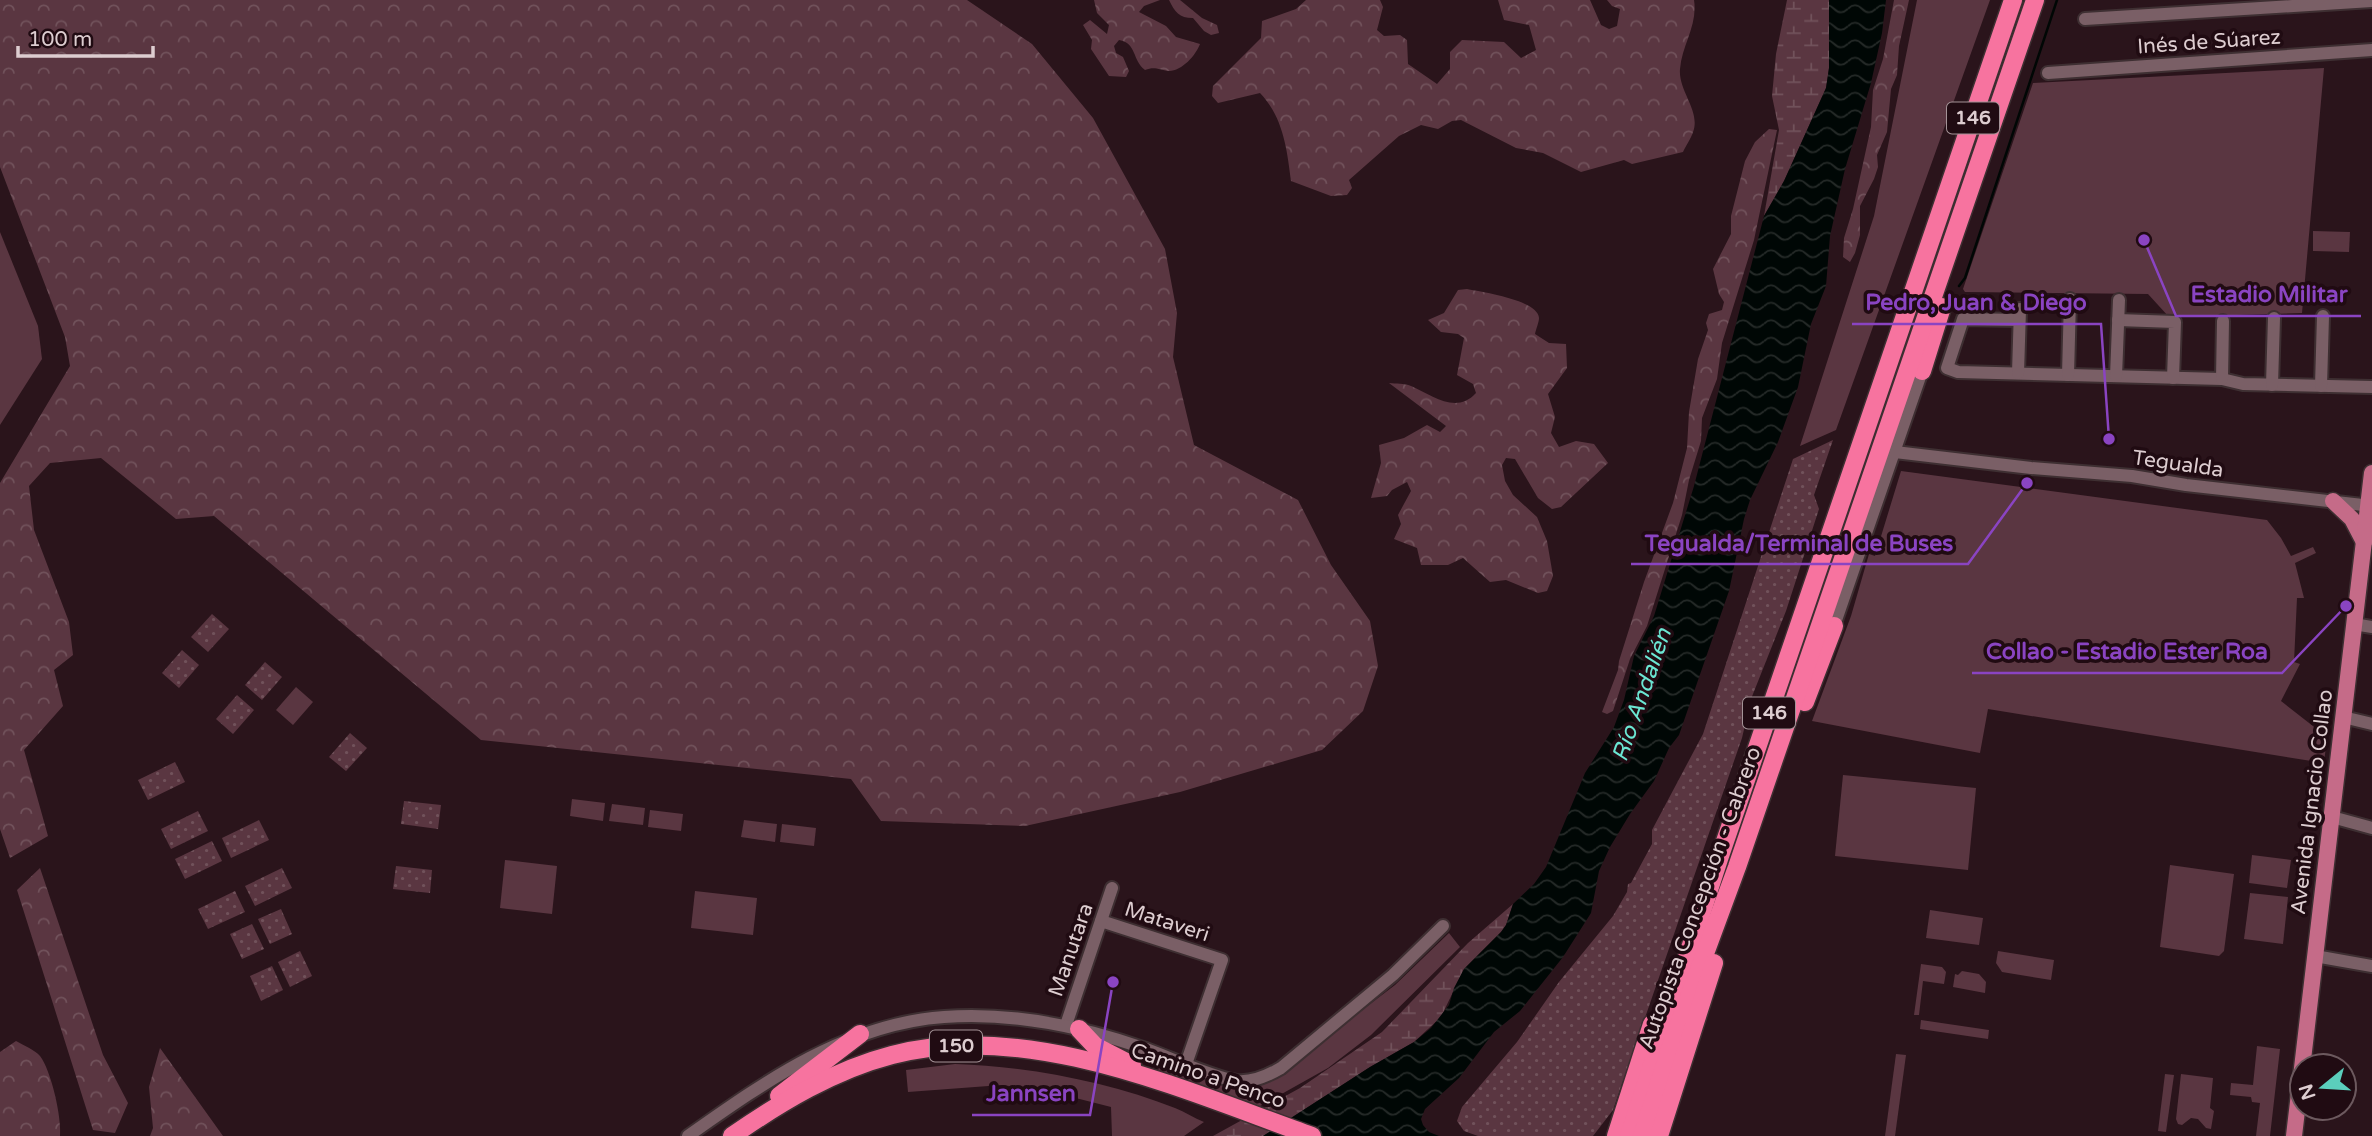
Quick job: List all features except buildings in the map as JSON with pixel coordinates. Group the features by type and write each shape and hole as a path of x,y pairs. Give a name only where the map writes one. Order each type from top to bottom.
{"highway":[{"name":"Autopista Concepción - Cabrero","path":"1629,1136 1720,856 2013,0"},
{"name":"Autopista Concepción - Cabrero","path":"1642,1136 2037,0"},
{"path":"1922,371 1967,222 1982,153"},
{"path":"1774,757 1799,715 1834,626"},
{"path":"1607,1136 1619,1128 1674,958 1701,892 1720,856"},
{"path":"1661,1136 1665,1115 1713,965 1737,867"},
{"path":"1072,1027 1094,1046 1186,1091"},
{"path":"741,1134 793,1083 860,1034"},
{"name":"Camino a Penco","path":"741,1134 802,1092 857,1067 902,1053 949,1046 1000,1046 1049,1053 1101,1065 1186,1091 1213,1106 1282,1136"},
{"name":"Camino a Penco","path":"741,1134 860,1076 899,1064 958,1056 999,1056 1059,1065 1213,1106 1312,1136"}],"main road":[{"name":"Avenida Ignacio Collao","path":"2294,1136 2372,473"},
{"path":"2333,501 2352,519 2364,542"}],"street":[{"path":"2154,0 2155,15"},
{"path":"2085,19 2372,1"},
{"name":"Inés de Súarez","path":"2048,73 2372,50"},
{"path":"2068,375 2070,299"},
{"path":"2116,376 2119,300"},
{"path":"2018,373 2020,314 1963,319 1947,368 1958,372 2222,379 2243,384 2372,387"},
{"path":"2321,386 2323,316"},
{"path":"2272,385 2274,318"},
{"path":"2118,320 2175,322 2173,378"},
{"path":"2222,379 2223,321"},
{"path":"1834,626 1922,371"},
{"name":"Tegualda","path":"1895,452 2031,468 2132,476 2186,485 2370,505"},
{"path":"2354,624 2372,627"},
{"path":"2343,717 2372,724"},
{"path":"2332,817 2372,828"},
{"name":"Manutara","path":"1072,1027 1112,888"},
{"name":"Mataveri","path":"1101,921 1222,960 1186,1064"},
{"path":"688,1136 803,1061 860,1034 904,1022 965,1016 998,1017 1072,1027 1118,1040 1228,1079 1244,1081 1264,1077 1281,1068 1393,975 1443,926"},
{"path":"2315,956 2372,966"}],"green space":[{"path":"0,0 967,0 1032,44 1093,118 1165,249 1177,313 1173,357 1194,445 1298,500 1331,565 1370,621 1378,666 1363,711 1322,750 1180,792 1025,826 881,821 851,779 481,740 214,516 176,519 101,458 50,463 29,486 34,530 69,622 73,655 54,670 63,706 24,750 48,836 10,858 0,829 0,483 70,366 65,337 0,167"},
{"path":"1094,0 1160,0 1144,6 1139,12 1166,26 1176,37 1200,44 1192,57 1179,68 1169,71 1154,68 1145,70 1132,48 1119,40 1114,46 1116,53 1123,57 1129,71 1126,77 1109,76 1091,49 1092,40 1083,25 1090,20 1107,34 1109,25 1097,13"},
{"path":"1169,0 1180,0 1202,18 1217,25 1219,33 1211,35 1193,18 1178,14"},
{"path":"1306,0 1380,0 1383,7 1377,30 1384,36 1400,35 1407,40 1408,64 1437,84 1450,69 1450,52 1462,40 1504,42 1521,58 1536,50 1529,25 1504,20 1498,0 1590,0 1601,25 1609,29 1617,26 1620,9 1607,0 1694,0 1694,18 1680,69 1682,85 1694,116 1692,135 1683,152 1632,164 1624,160 1581,172 1543,153 1516,148 1461,120 1452,121 1438,129 1421,125 1399,136 1349,180 1352,188 1347,195 1331,196 1291,181 1279,123 1260,93 1218,103 1212,96 1213,86 1261,38 1262,21 1296,9"},
{"path":"1787,0 1829,0 1829,68 1826,88 1784,181 1764,216 1779,130 1772,96 1776,54"},
{"path":"1894,0 1909,0 1899,46 1897,75 1891,89 1887,132 1877,155 1878,167 1874,179 1860,206 1860,235 1850,262 1843,257 1844,238 1871,127 1873,90 1883,59"},
{"path":"1917,0 1990,0 1836,430 1800,446 1874,216"},
{"path":"2324,68 2302,313 2169,317 2148,294 1965,292 1963,289 2033,83"},
{"path":"1769,129 1777,130 1754,240 1722,343 1717,379 1702,418 1701,441 1682,515 1647,626 1630,659 1613,711 1607,714 1602,712 1673,503 1687,448 1689,412 1698,359 1708,330 1706,323 1709,314 1722,310 1724,302 1719,294 1713,269 1731,234 1731,216 1745,161 1755,142"},
{"path":"2313,231 2350,232 2349,252 2313,251"},
{"path":"0,232 38,326 42,359 0,425"},
{"path":"1467,289 1508,298 1529,306 1539,318 1535,334 1549,343 1566,344 1567,368 1548,394 1555,417 1551,433 1559,447 1576,441 1594,444 1608,463 1561,507 1552,509 1538,498 1515,459 1506,458 1502,465 1505,481 1513,495 1537,517 1547,541 1553,576 1547,591 1538,593 1506,580 1490,582 1463,558 1448,565 1421,565 1417,548 1394,539 1401,524 1398,515 1411,491 1407,482 1387,496 1371,498 1381,463 1379,445 1404,438 1427,425 1440,432 1446,426 1389,383 1408,385 1452,403 1468,399 1476,393 1473,384 1457,375 1464,338 1458,334 1441,332 1428,320 1444,313 1458,290"},
{"path":"1833,440 1814,495 1819,509 1786,611 1751,699 1742,738 1613,1110 1593,1136 1478,1136 1464,1131 1457,1121 1462,1107 1517,1042 1559,982 1613,916 1627,892 1628,884 1652,844 1652,830 1703,734 1793,459"},
{"path":"1901,471 2267,520 2291,556 2313,547 2316,553 2295,563 2304,598 2297,598 2294,662 2300,664 2281,701 2327,737 2324,763 1988,709 1980,753 1812,721 1851,616 1869,554 1875,556"},
{"path":"212,614 229,629 208,652 191,637"},
{"path":"182,650 199,665 179,688 162,673"},
{"path":"265,662 282,677 262,700 245,685"},
{"path":"296,687 313,702 293,725 276,710"},
{"path":"237,695 254,710 233,734 216,719"},
{"path":"350,733 367,748 346,771 329,757"},
{"path":"175,762 185,782 148,800 138,780"},
{"path":"1843,775 1976,788 1968,870 1835,856"},
{"path":"572,799 605,803 603,821 570,816"},
{"path":"404,801 441,805 438,829 401,824"},
{"path":"612,804 645,808 643,825 609,821"},
{"path":"650,810 683,814 681,831 648,827"},
{"path":"198,811 208,831 171,849 161,829"},
{"path":"259,820 269,840 231,858 222,838"},
{"path":"744,820 777,824 775,842 741,837"},
{"path":"782,824 816,828 814,846 780,842"},
{"path":"212,841 222,861 185,879 175,859"},
{"path":"2252,855 2291,860 2287,888 2249,883"},
{"path":"505,860 557,866 552,914 500,908"},
{"path":"2170,865 2234,874 2224,951 2219,956 2160,947"},
{"path":"396,866 432,870 430,893 393,889"},
{"path":"40,868 103,1055 128,1103 115,1133 93,1130 17,890"},
{"path":"282,868 292,888 255,906 245,886"},
{"path":"235,891 245,912 208,929 198,909"},
{"path":"695,891 757,898 753,935 691,928"},
{"path":"2250,893 2288,897 2283,944 2244,939"},
{"path":"1513,904 1501,932 1464,969 1441,1017 1414,1042 1263,1136 1213,1136 1300,1088 1382,1032 1468,943"},
{"path":"281,909 292,934 270,944 258,919"},
{"path":"1930,910 1983,918 1979,945 1926,938"},
{"path":"252,924 264,949 242,959 230,934"},
{"path":"1449,933 1460,947 1371,1035 1328,1068 1253,1110 1098,1041 1104,1039 1229,1082 1277,1075 1395,985"},
{"path":"300,951 312,976 290,987 278,962"},
{"path":"1998,951 2054,960 2051,980 2002,972 1996,963"},
{"path":"1921,964 1942,967 1946,972 1944,984 1923,981 1919,1015 1914,1015"},
{"path":"272,966 283,990 261,1001 250,976"},
{"path":"1962,971 1979,974 1986,982 1985,993 1953,987 1955,974 1958,975"},
{"path":"1921,1020 1989,1030 1988,1039 1920,1029"},
{"path":"16,1041 35,1052 44,1063 55,1094 60,1136 0,1136 0,1052"},
{"path":"2257,1046 2280,1049 2270,1136 2256,1136 2260,1103 2252,1102 2251,1097 2230,1095 2231,1083 2253,1085"},
{"path":"160,1048 223,1136 150,1136 153,1128 149,1087"},
{"path":"1896,1054 1906,1055 1895,1136 1885,1136"},
{"path":"955,1064 1010,1068 1095,1083 1150,1099 1204,1122 1184,1136 1112,1136 1111,1107 1056,1093 1002,1085 908,1092 906,1070"},
{"path":"2165,1074 2174,1075 2166,1132 2158,1131"},
{"path":"2181,1074 2213,1078 2210,1108 2214,1111 2211,1129 2206,1128 2198,1119 2191,1118 2182,1125 2178,1124 2176,1119"}],"water":[{"name":"Río Andalién","path":"1829,0 1886,0 1871,83 1845,169 1830,236 1826,286 1811,324 1798,387 1778,442 1750,500 1729,591 1679,735 1669,748 1654,781 1610,847 1599,871 1591,913 1563,957 1520,1011 1494,1032 1459,1078 1425,1109 1421,1119 1423,1125 1429,1132 1439,1136 1263,1136 1414,1042 1431,1028 1449,1005 1464,969 1501,932 1513,904 1534,884 1546,867 1585,773 1614,727 1624,700 1634,656 1654,616 1694,486 1764,216 1784,181 1826,88 1829,68"}],"waterway":[{"path":"1959,286 1965,278 2057,0"}],"place":[{"name":"Estadio Militar","path":"2144,240"},
{"name":"Pedro, Juan & Diego","path":"2109,439"},
{"name":"Tegualda/Terminal de Buses","path":"2027,483"},
{"name":"Collao - Estadio Ester Roa","path":"2346,606"},
{"name":"Jannsen","path":"1113,982"}]}
